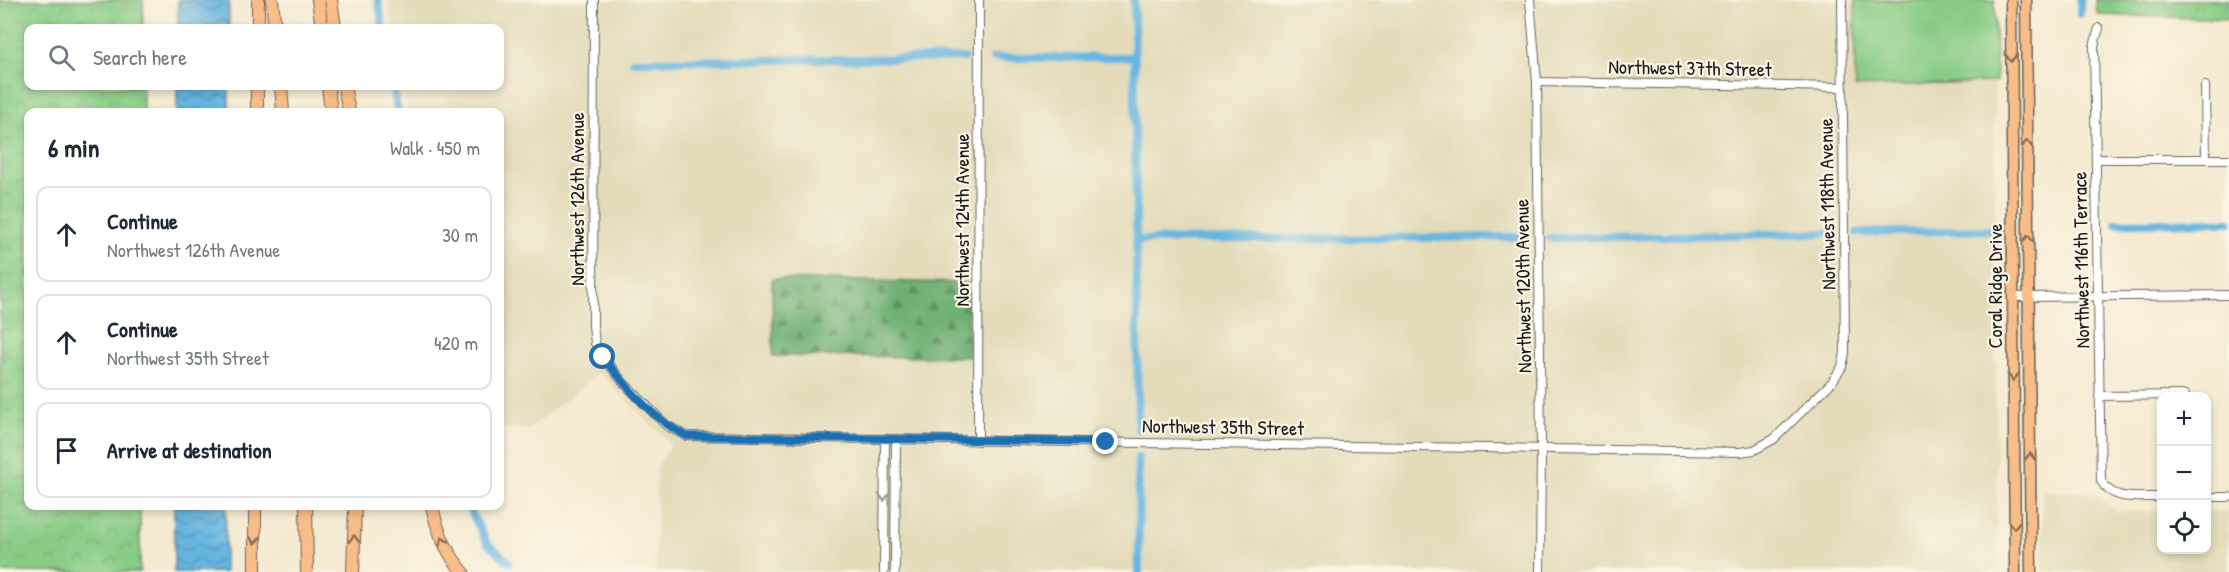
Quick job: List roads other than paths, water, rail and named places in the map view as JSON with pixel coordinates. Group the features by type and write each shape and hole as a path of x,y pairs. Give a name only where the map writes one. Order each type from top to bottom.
{"highway":[{"path":"258,0 258,24"},
{"path":"272,0 275,24"},
{"path":"318,0 321,24"},
{"path":"331,0 334,24"},
{"path":"257,90 257,108"},
{"path":"280,90 283,108"},
{"path":"328,90 331,108"},
{"path":"345,90 348,108"},
{"path":"255,510 255,572"},
{"path":"306,510 308,572"},
{"path":"353,572 355,510"},
{"path":"433,510 442,541 463,572"}],"main road":[{"name":"Coral Ridge Drive","path":"2010,0 2015,572"},
{"name":"Coral Ridge Drive","path":"2026,0 2031,572"},
{"path":"2011,95 2019,104 2027,122"}],"street":[{"name":"Northwest 126th Avenue","path":"594,0 593,326 595,343 627,387"},
{"name":"Northwest 124th Avenue","path":"978,441 979,0"},
{"name":"Northwest 120th Avenue","path":"1530,0 1537,82 1540,572"},
{"name":"Northwest 118th Avenue","path":"1817,397 1832,382 1842,367 1845,353 1842,0"},
{"name":"Northwest 116th Terrace","path":"2099,28 2094,46 2100,481 2107,491 2117,496 2157,497"},
{"name":"Northwest 37th Street","path":"1537,82 1842,87"},
{"path":"2205,86 2206,158"},
{"path":"2096,159 2229,159"},
{"path":"2012,297 2229,295"},
{"name":"Northwest 35th Street","path":"627,387 666,425 686,436 1740,452 1754,450 1774,439 1817,397"},
{"path":"2099,396 2157,395"},
{"path":"884,572 885,439"},
{"path":"895,572 896,439"},
{"path":"2211,497 2229,497"}],"water":[{"path":"178,0 229,0 229,24 178,24"},
{"path":"177,90 229,90 229,108 177,108"},
{"path":"174,510 226,510 225,572 174,572"}],"waterway":[{"path":"378,0 382,24"},
{"path":"1134,0 1138,429"},
{"path":"2080,0 2080,14"},
{"path":"993,58 1134,57"},
{"path":"633,61 964,58"},
{"path":"394,90 397,108"},
{"path":"2116,223 2229,222"},
{"path":"1857,233 1990,230"},
{"path":"1549,238 1835,233"},
{"path":"1136,240 1525,237"},
{"path":"1138,458 1139,572"},
{"path":"470,510 487,543 509,562"}]}
